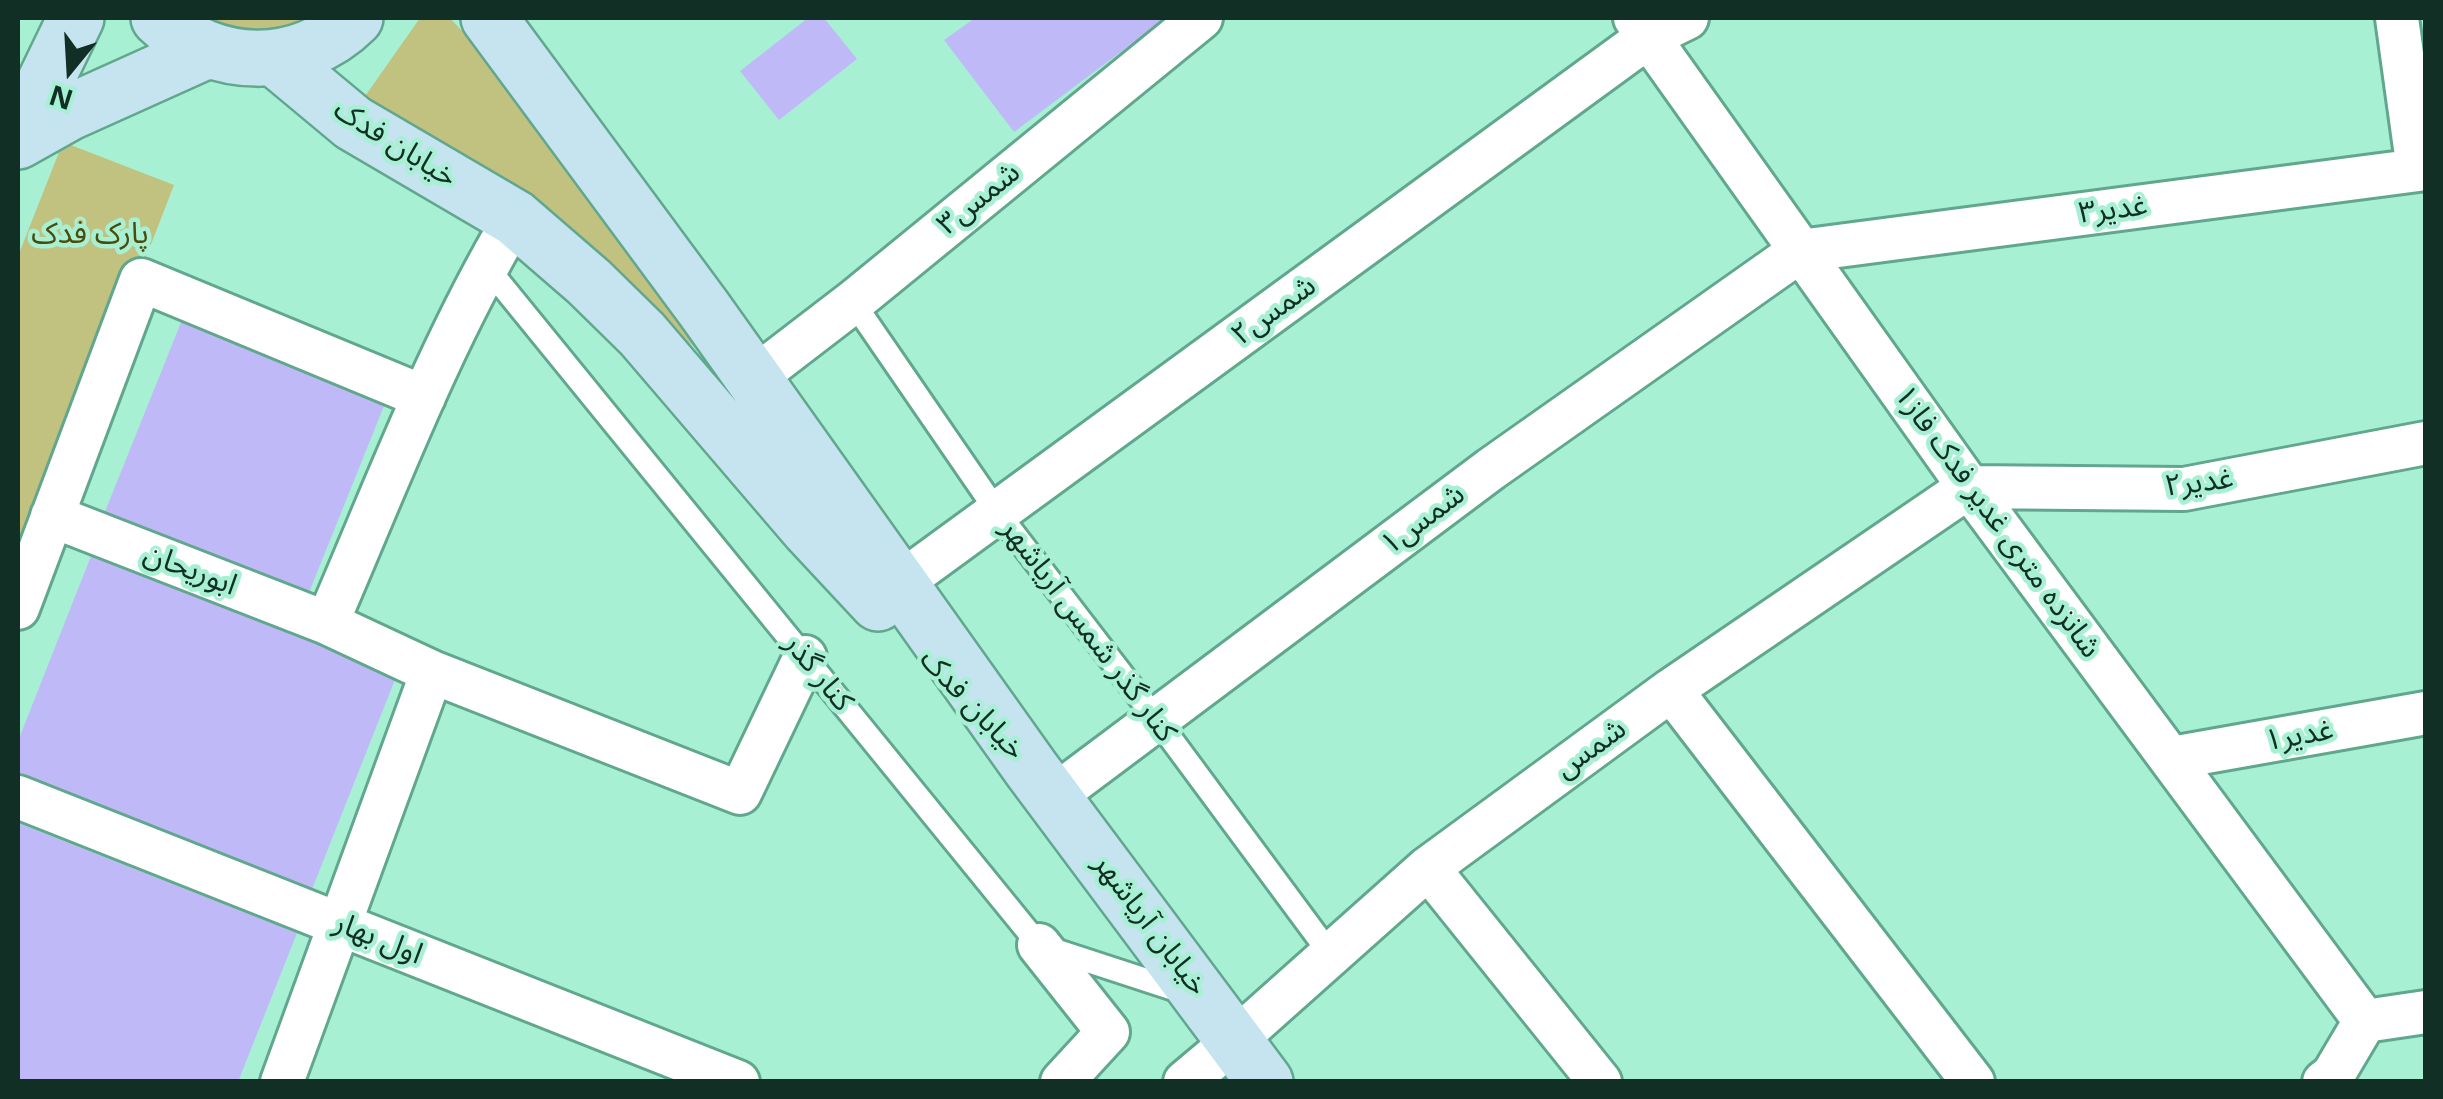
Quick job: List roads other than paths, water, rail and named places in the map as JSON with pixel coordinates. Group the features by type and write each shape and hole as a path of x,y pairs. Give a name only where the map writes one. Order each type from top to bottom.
{"main road":[{"path":"18,140 76,18"},
{"path":"159,18 173,32 208,50 240,58 275,58 302,51 329,39 355,18"},
{"name":"خیابان فدک","path":"489,18 754,378 1043,784"},
{"path":"18,140 208,50"},
{"name":"خیابان فدک","path":"275,58 353,123 515,218 588,282 642,334 809,529 1043,784"},
{"name":"خیابان آریاشهر","path":"1043,784 1235,1040"}],"street":[{"name":"شمس۳","path":"754,378 1201,18"},
{"name":"شمس۲","path":"900,584 1642,27 1687,18"},
{"path":"2397,18 2422,169"},
{"name":"شانزده متری غدیر فدک فاز۱","path":"1642,27 1969,488 2366,1020"},
{"name":"غدیر۳","path":"1800,251 2422,169"},
{"path":"327,623 424,398 486,266 515,218"},
{"name":"شمس۱","path":"1043,784 1157,720 1491,468 1800,251"},
{"path":"18,608 142,280 424,398"},
{"name":"غدیر۲","path":"1969,488 2184,489 2426,444"},
{"name":"شمس","path":"1185,1082 1428,868 1671,690 1969,488"},
{"name":"ابوریحان","path":"52,516 327,623 432,672 740,793 805,657"},
{"path":"282,1082 432,672"},
{"path":"1671,690 1973,1082"},
{"name":"غدیر۱","path":"2172,758 2426,713"},
{"name":"اول بهار","path":"18,797 738,1082"},
{"path":"1428,868 1600,1082"},
{"path":"1039,945 1108,1032 1062,1082"},
{"path":"2324,1082 2334,1075 2366,1020 2426,1012"}],"lane":[{"name":"کنار گذر","path":"486,266 1039,945"},
{"name":"کنار گذر شمس آریاشهر","path":"853,302 998,513 1331,955"},
{"path":"1039,945 1235,1040"}],"park label":[{"name":"پارک فدک","path":"90,234"}]}
